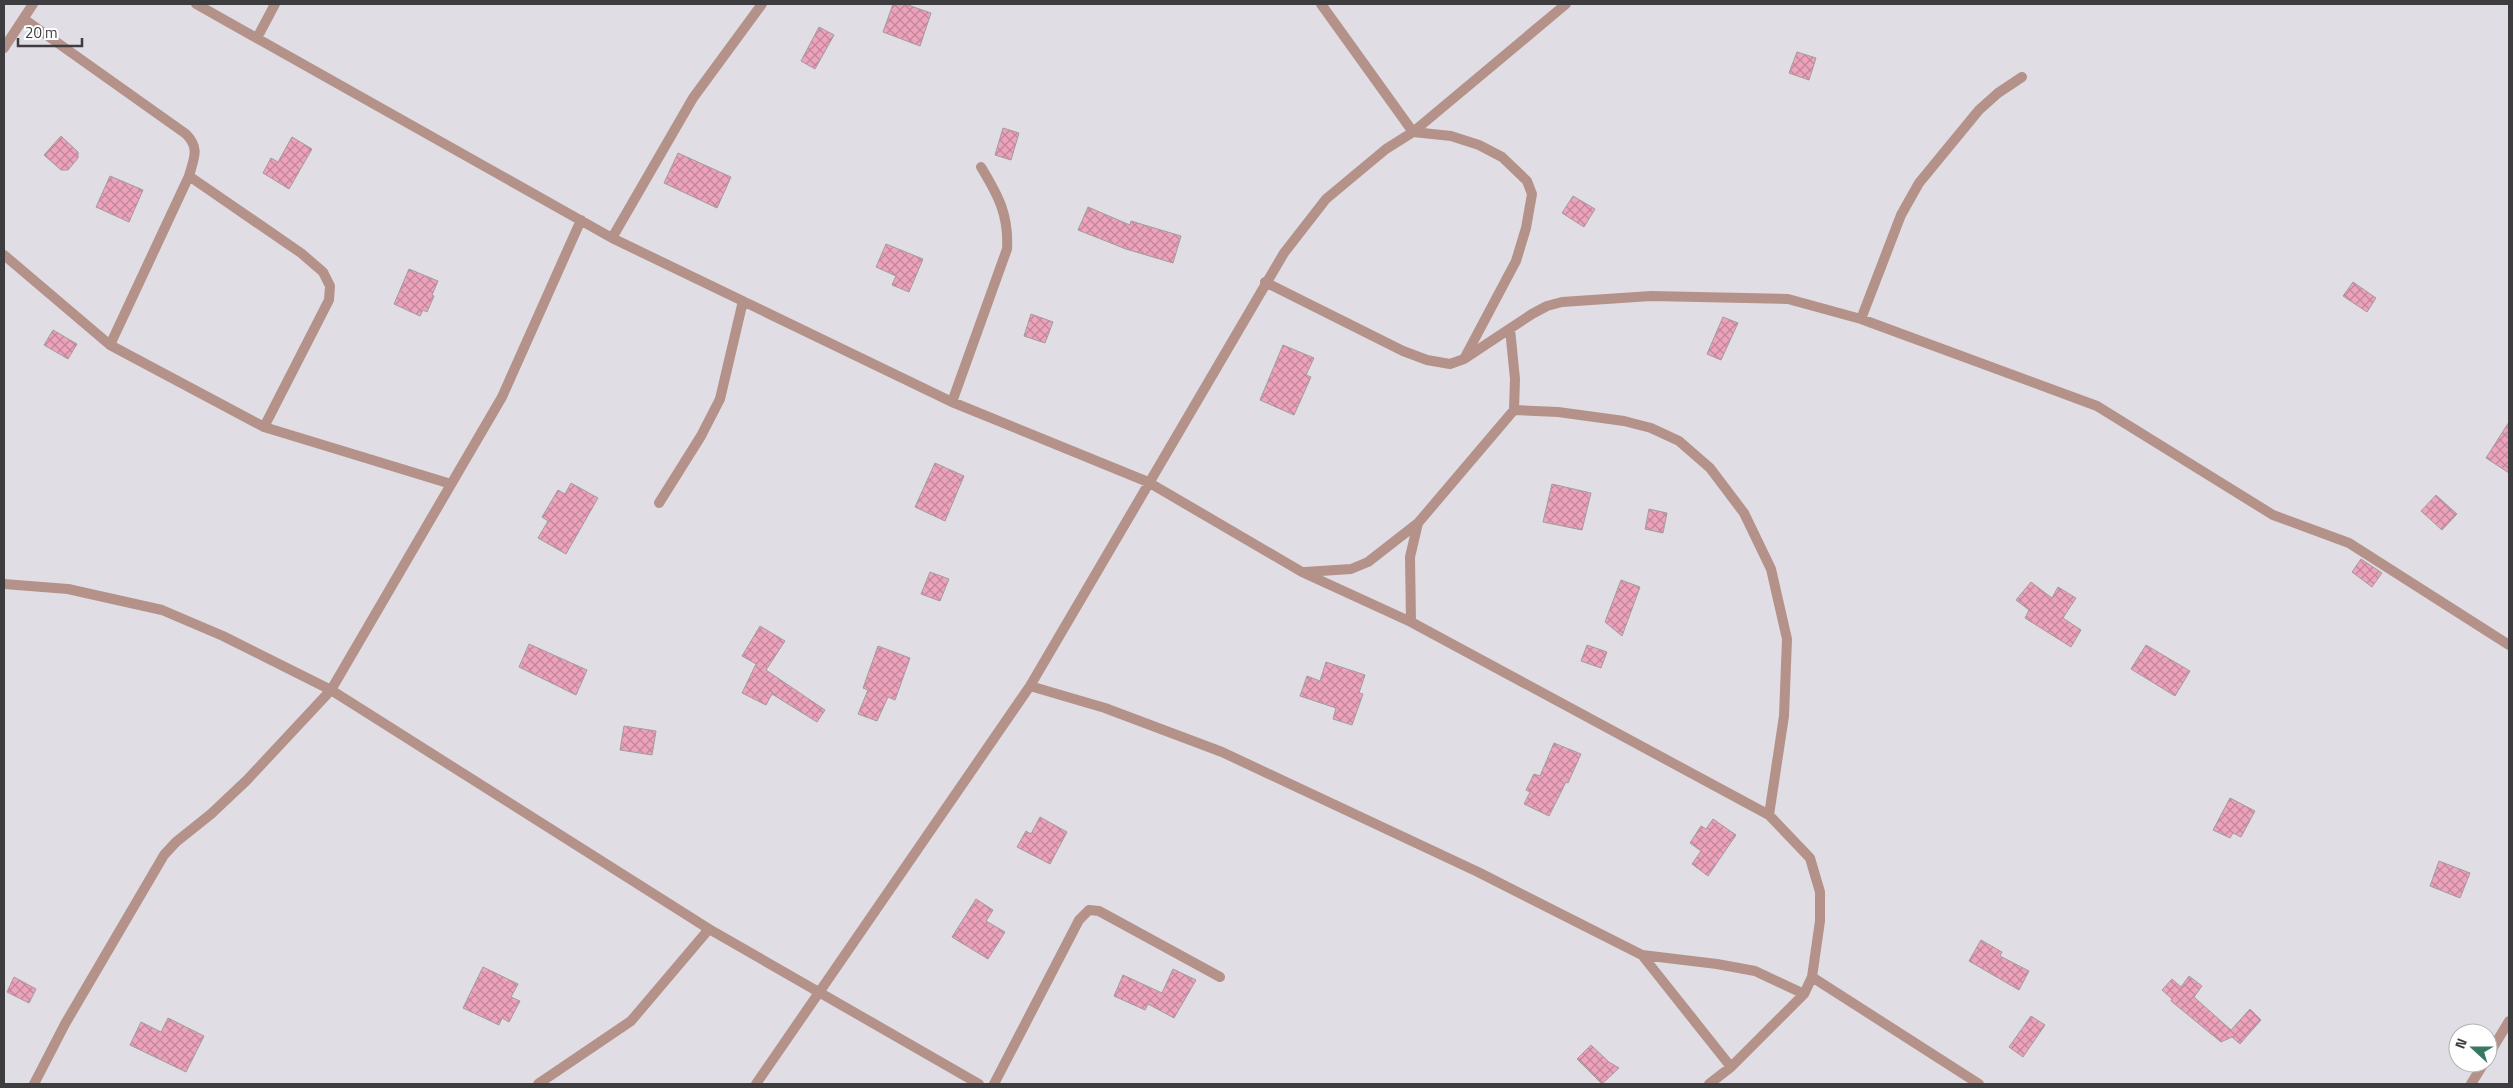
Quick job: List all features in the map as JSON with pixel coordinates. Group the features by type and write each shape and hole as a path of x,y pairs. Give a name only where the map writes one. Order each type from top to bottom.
{"street":[{"path":"4,48 33,4"},
{"path":"196,4 612,238 952,402 1148,482 1302,572 1411,622 1769,815 1810,858 1820,892 1820,921 1812,977 1804,994 1731,1068 1709,1084"},
{"path":"257,38 275,4"},
{"path":"612,238 693,98 762,4"},
{"path":"1320,4 1413,132 1452,136 1479,145 1502,158 1527,181 1532,194 1526,228 1516,261 1464,359"},
{"path":"756,1084 817,992 1030,686 1265,282 1284,253 1326,199 1386,149 1413,132 1566,4"},
{"path":"24,19 186,134 194,142 196,152 189,176 110,345"},
{"path":"1861,319 1901,215 1919,183 1979,110 1998,93 2022,77"},
{"path":"952,402 1007,249 1008,227 998,196 981,167"},
{"path":"189,176 301,253 323,272 330,286 329,300 264,427"},
{"path":"34,1084 70,1016 164,855 176,842 212,814 247,780 331,690 502,397 581,220"},
{"path":"4,255 110,345 264,427 451,484"},
{"path":"1265,282 1403,351 1427,360 1450,364 1464,359 1547,306 1562,302 1651,296 1788,299 1861,319 2097,406 2274,515 2349,543 2509,645"},
{"path":"659,503 701,436 720,399 743,301"},
{"path":"1302,572 1351,569 1368,562 1418,523 1514,410 1515,379 1510,329"},
{"path":"1514,410 1568,413 1624,420 1651,428 1679,441 1710,468 1744,513 1771,569 1787,638 1784,716 1769,815"},
{"path":"1411,622 1410,557 1418,523"},
{"path":"4,584 68,589 162,610 223,636 331,690 708,929 979,1084"},
{"path":"1030,686 1105,708 1222,752 1478,872 1642,954 1755,971 1804,994"},
{"path":"994,1084 1079,920 1088,910 1099,911 1220,977"},
{"path":"538,1084 632,1021 708,929"},
{"path":"1642,954 1731,1068"},
{"path":"1812,977 1980,1084"},
{"path":"2498,1039 2509,1021"},
{"path":"2471,1084 2478,1073"}],"building":[{"path":"893,4 905,4 931,13 920,46 883,32"},
{"path":"819,27 834,35 815,69 801,61"},
{"path":"1797,52 1816,58 1809,80 1789,73"},
{"path":"1003,128 1019,133 1011,160 995,155"},
{"path":"61,136 78,152 78,158 68,170 61,170 44,155"},
{"path":"292,137 312,149 289,189 263,173 271,158 278,162"},
{"path":"678,153 731,177 717,208 664,183"},
{"path":"110,176 143,190 129,222 96,207"},
{"path":"1573,196 1595,209 1584,227 1562,213"},
{"path":"1088,207 1130,225 1131,221 1181,236 1173,263 1126,249 1078,230"},
{"path":"886,244 923,259 909,292 892,285 896,276 876,267"},
{"path":"409,269 438,281 427,312 423,310 420,316 394,304"},
{"path":"2353,282 2376,298 2367,312 2343,296"},
{"path":"1031,314 1053,322 1045,343 1024,336"},
{"path":"1723,317 1738,323 1721,360 1707,354"},
{"path":"53,330 77,344 68,359 44,345"},
{"path":"1283,345 1314,358 1306,375 1311,377 1294,415 1260,400"},
{"path":"2509,422 2509,473 2486,458"},
{"path":"935,463 964,476 945,521 915,507"},
{"path":"571,483 598,498 566,554 538,538 548,521 542,517 558,490 565,494"},
{"path":"1552,484 1591,493 1582,530 1543,522"},
{"path":"2436,495 2457,514 2442,530 2421,511"},
{"path":"1649,509 1667,513 1663,533 1645,529"},
{"path":"2361,559 2382,573 2372,587 2352,572"},
{"path":"930,572 949,579 940,601 921,594"},
{"path":"1621,580 1640,587 1622,636 1605,622"},
{"path":"2031,582 2052,598 2058,587 2076,598 2063,618 2081,630 2071,647 2025,618 2029,610 2016,600"},
{"path":"760,626 785,641 766,670 825,710 817,722 772,694 766,705 742,693 756,664 742,656"},
{"path":"529,644 587,670 576,695 519,667"},
{"path":"1587,645 1607,652 1601,668 1581,661"},
{"path":"2146,645 2190,671 2175,696 2131,669"},
{"path":"878,646 910,658 895,700 888,697 877,721 858,714 868,690 863,688"},
{"path":"1326,662 1365,675 1359,693 1363,694 1352,725 1333,719 1336,708 1300,696 1307,676 1320,681"},
{"path":"624,726 656,731 652,755 620,750"},
{"path":"1554,743 1581,754 1568,783 1566,782 1549,816 1524,804 1530,792 1526,790 1534,774 1540,776"},
{"path":"2230,798 2255,811 2241,837 2233,833 2230,838 2213,830"},
{"path":"1040,817 1067,832 1050,864 1017,847 1026,831 1031,834"},
{"path":"1713,819 1736,835 1708,876 1692,864 1701,851 1690,843 1701,826 1706,829"},
{"path":"2439,861 2470,873 2460,898 2430,886"},
{"path":"976,899 993,910 986,921 1005,932 988,959 952,937"},
{"path":"1981,940 2002,952 2000,956 2029,971 2019,990 1969,961"},
{"path":"483,967 518,984 511,997 520,1001 509,1022 502,1018 499,1025 463,1008"},
{"path":"1173,969 1196,980 1174,1018 1148,1004 1145,1010 1114,996 1123,975 1162,993"},
{"path":"2189,976 2202,986 2194,997 2231,1030 2250,1009 2261,1020 2240,1044 2232,1037 2221,1042 2171,1001 2172,999 2162,990 2172,979 2181,987"},
{"path":"14,977 36,989 29,1003 7,992"},
{"path":"2031,1016 2045,1025 2023,1057 2009,1047"},
{"path":"168,1018 204,1036 186,1072 130,1045 141,1022 161,1032"},
{"path":"1591,1045 1609,1062 1619,1068 1602,1084 1577,1059"}]}
